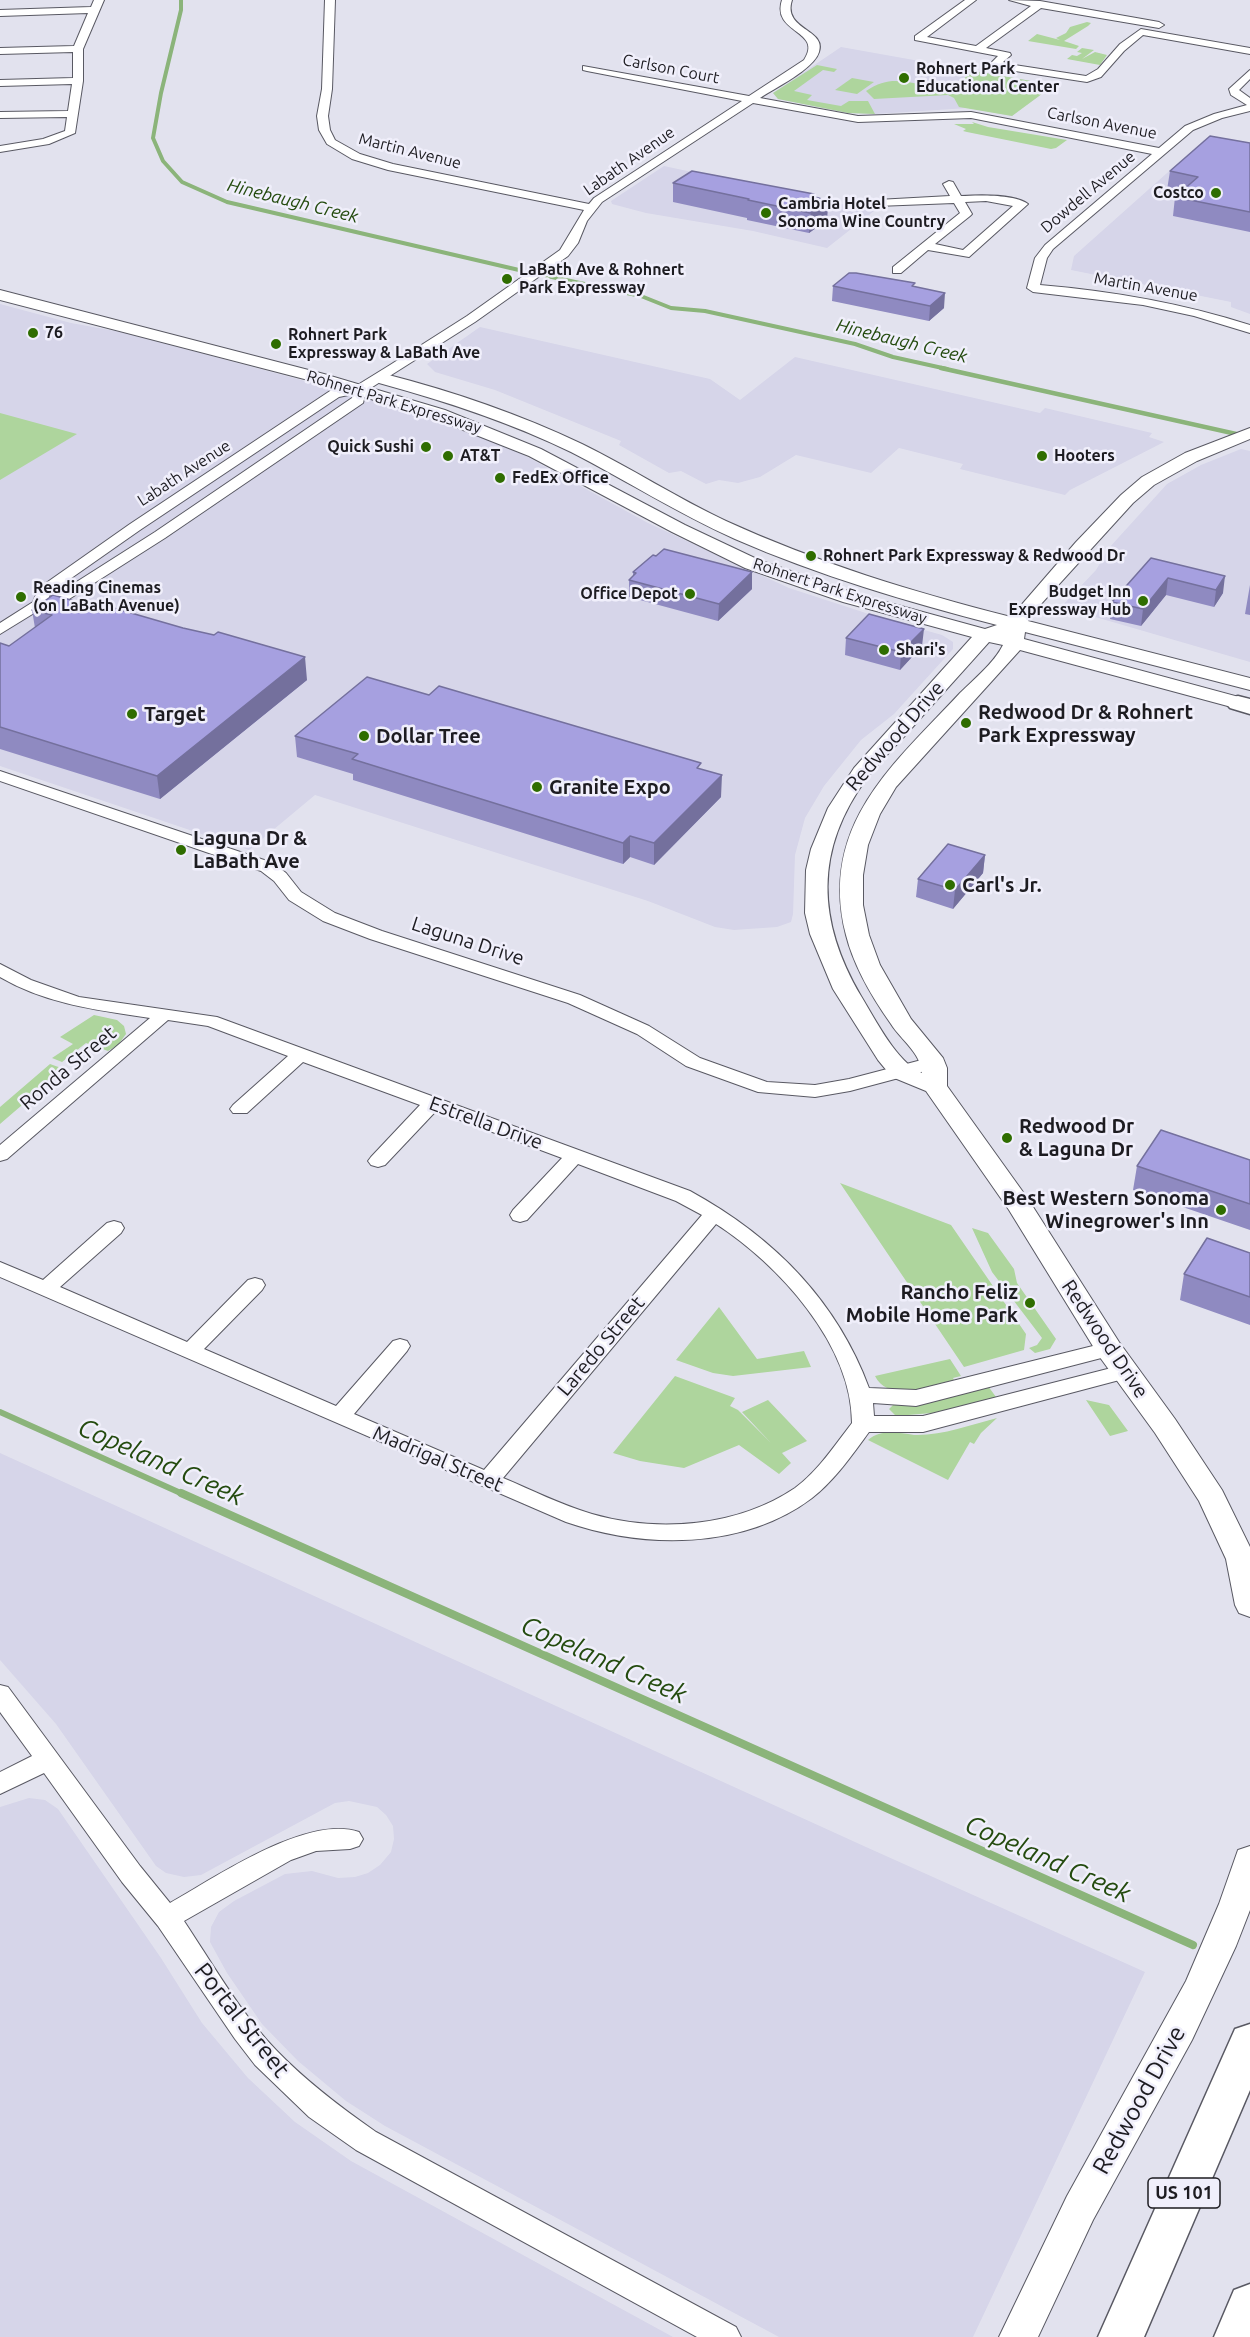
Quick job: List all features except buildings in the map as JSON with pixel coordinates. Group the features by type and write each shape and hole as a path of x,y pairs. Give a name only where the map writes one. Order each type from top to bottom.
{"highway":[{"name":"US 101","path":"1121,2337 1248,2046"},
{"path":"1237,2337 1250,2305"}],"main road":[{"name":"Rohnert Park Expressway","path":"0,281 334,366"},
{"name":"Rohnert Park Expressway","path":"0,295 359,380 538,454 724,552 787,578 984,636 1016,634"},
{"name":"Rohnert Park Expressway","path":"359,380 380,377 520,423 600,460 717,524 808,562 1016,634 1247,700"},
{"name":"Redwood Drive","path":"1250,433 1167,469 1141,487 1083,546 1016,634 887,784 867,818 858,842 850,897 853,922 860,947 875,980 1109,1349 1127,1371 1212,1497 1241,1559 1250,1605"},
{"path":"638,507 664,496"},
{"name":"Redwood Drive","path":"900,1072 843,988 820,933 816,894 820,854 846,791 984,636"},
{"path":"900,1072 934,1074"},
{"name":"Redwood Drive","path":"1018,2337 1088,2194 1211,1966 1231,1918 1250,1860"}],"street":[{"name":"Martin Avenue","path":"330,0 327,89 322,102 325,133 330,141 339,148 376,163 591,208"},
{"name":"Labath Avenue","path":"380,377 461,327 564,253 572,243 582,220 598,201 808,62 815,54 816,47 813,40 785,16 783,10 787,0"},
{"path":"971,0 918,36 922,40 1011,56 996,64 1080,80 1091,79 1102,71 1117,52 1152,24"},
{"path":"1014,0 1250,40"},
{"path":"977,50 1040,4"},
{"path":"0,13 97,5 78,49 78,81 70,134 62,138 0,149"},
{"path":"1141,33 1250,51"},
{"path":"0,51 78,49"},
{"name":"Carlson Court","path":"587,68 750,99"},
{"path":"1081,68 1102,71"},
{"path":"1250,73 1234,89 1235,93 1250,103"},
{"path":"0,83 78,81"},
{"path":"1239,86 1250,93"},
{"name":"Carlson Avenue","path":"750,99 858,119 970,115 1161,152"},
{"name":"Dowdell Avenue","path":"1033,288 1041,258 1049,247 1161,152 1197,124 1250,108"},
{"path":"0,115 72,114"},
{"path":"897,270 966,214 949,184"},
{"path":"877,203 986,198 1022,204 965,254 926,246"},
{"name":"Martin Avenue","path":"1033,288 1142,300 1201,313 1250,329"},
{"name":"Labath Avenue","path":"39,604 44,591 136,526 359,380"},
{"name":"Labath Avenue","path":"0,630 39,604 61,598 162,533 358,400 359,380"},
{"name":"Laguna Drive","path":"0,776 267,867 280,877 295,896 329,917 376,935 574,999 643,1030 693,1062 765,1088 815,1091 900,1072"},
{"name":"Estrella Drive","path":"0,969 25,984 76,1002 211,1021 683,1196 741,1231 773,1256 800,1285 835,1334 861,1395 863,1424"},
{"name":"Ronda Street","path":"0,1155 165,1014"},
{"path":"240,1109 301,1054"},
{"path":"378,1161 433,1103"},
{"path":"520,1215 575,1156"},
{"name":"Laredo Street","path":"488,1480 714,1213"},
{"path":"46,1288 114,1228"},
{"name":"Madrigal Street","path":"0,1269 488,1480 594,1523 640,1531 679,1533 722,1527 764,1514 802,1493 819,1478 863,1424"},
{"path":"190,1351 255,1284"},
{"path":"340,1416 400,1346"},
{"path":"861,1395 916,1398 1109,1349"},
{"path":"863,1424 923,1424 1127,1371"},
{"name":"Portal Street","path":"0,1694 131,1874 167,1918 244,2031 265,2058 319,2108 366,2141 726,2337"},
{"path":"0,1784 47,1760"},
{"path":"167,1918 282,1853 316,1841 350,1839"}],"shaded area":[{"name":"Rohnert Park Educational Center","path":"841,47 1054,85 1012,116 968,108 875,114 848,113 778,99 773,93"},
{"path":"1204,140 1250,149 1250,314 1231,307 1231,302 1071,270 1074,256"},
{"path":"664,166 874,211 827,248 753,231 646,213 612,204 611,201"},
{"path":"0,304 71,323 126,333 413,410 522,454 648,523 789,588 942,635 953,642 953,649 894,714 861,740 824,786 805,818 795,855 791,922 777,927 734,930 715,927 648,901 315,795 249,850 0,766"},
{"path":"480,327 710,379 740,400 795,357 1040,413 1045,408 1152,433 1149,437 1164,442 1070,490 1065,495 960,469 963,464 899,448 871,473 796,455 760,477 738,483 719,480 706,484 681,471 669,473 619,445 621,441 495,390 435,372 427,364"},
{"path":"1241,449 1250,451 1250,662 1061,607 1096,570 1109,548 1167,484 1201,465"},
{"path":"0,1453 1145,1972 973,2337 779,2337 385,2126 346,2101 298,2061 262,2024 227,1973 210,1942 211,1927 219,1912 234,1901 285,1874 312,1871 338,1878 355,1877 368,1873 380,1865 391,1852 394,1839 393,1826 377,1807 349,1801 335,1803 201,1875 184,1877 166,1873 156,1866 56,1724 0,1660"},
{"path":"29,1798 45,1800 58,1809 161,1958 202,2023 248,2078 295,2122 351,2161 673,2337 0,2337 0,1807"}],"green space":[{"path":"1091,23 1064,41 1079,46 1076,49 1028,41 1037,34 1060,40 1056,38 1066,33 1070,27"},
{"path":"1082,48 1094,50 1082,59 1095,52 1107,55 1100,65 1067,59 1072,55 1077,56 1082,53 1077,52"},
{"path":"817,65 837,69 834,72 823,70 794,91 812,95 807,100 841,106 849,101 868,101 875,114 848,113 778,99 773,93"},
{"path":"974,71 1054,85 1012,116 959,107 954,98 948,95 874,99 866,91 890,81 952,87"},
{"path":"852,78 874,82 857,94 835,90"},
{"path":"972,122 988,127 1067,140 1051,149 963,131 966,129 954,124 974,124"},
{"path":"0,413 77,434 0,480"},
{"path":"94,1015 117,1020 124,1026 126,1034 118,1045 108,1051 86,1043 62,1062 52,1058 73,1044 60,1037"},
{"path":"50,1064 64,1069 0,1124 0,1107"},
{"path":"840,1183 951,1225 1026,1334 1024,1350 964,1367"},
{"path":"972,1228 988,1233 1014,1269 1017,1283 1056,1339 1050,1349 1035,1353 1029,1348 1037,1345 1042,1338 992,1272"},
{"path":"719,1307 757,1359 804,1351 811,1367 733,1376 713,1373 676,1360"},
{"path":"950,1359 961,1376 953,1378 955,1382 935,1387 900,1391 881,1384 875,1376"},
{"path":"675,1376 735,1398 730,1406 738,1410 771,1443 742,1412 768,1400 807,1441 782,1453 791,1463 779,1474 739,1445 684,1468 640,1461 613,1453"},
{"path":"988,1386 996,1397 944,1412 896,1416 889,1409 895,1403"},
{"path":"1086,1400 1109,1405 1128,1431 1110,1436"},
{"path":"997,1418 981,1433 974,1444 970,1442 948,1480 868,1440 884,1433 935,1434"}],"waterway":[{"name":"Hinebaugh Creek","path":"181,0 181,10 161,93 153,138 163,161 182,182 227,202 519,270"},
{"name":"Hinebaugh Creek","path":"547,276 641,296 671,308 705,311 855,344 893,357 947,369"},
{"name":"Hinebaugh Creek","path":"941,368 1250,437"},
{"name":"Copeland Creek","path":"0,1412 185,1495"},
{"name":"Copeland Creek","path":"181,1493 1193,1945"}],"place":[{"name":"Rohnert Park Educational Center","path":"904,78"},
{"name":"Costco","path":"1216,193"},
{"name":"Cambria Hotel Sonoma Wine Country","path":"766,213"},
{"name":"LaBath Ave & Rohnert Park Expressway","path":"507,279"},
{"name":"76","path":"33,333"},
{"name":"Rohnert Park Expressway & LaBath Ave","path":"276,344"},
{"name":"Quick Sushi","path":"426,447"},
{"name":"AT&T","path":"448,456"},
{"name":"Hooters","path":"1042,456"},
{"name":"FedEx Office","path":"500,478"},
{"name":"Rohnert Park Expressway & Redwood Dr","path":"811,556"},
{"name":"Office Depot","path":"690,594"},
{"name":"Reading Cinemas (on LaBath Avenue)","path":"21,597"},
{"name":"Budget Inn Expressway Hub","path":"1143,601"},
{"name":"Shari's","path":"884,650"},
{"name":"Target","path":"132,714"},
{"name":"Redwood Dr & Rohnert Park Expressway","path":"966,723"},
{"name":"Dollar Tree","path":"364,736"},
{"name":"Granite Expo","path":"537,787"},
{"name":"Laguna Dr & LaBath Ave","path":"181,850"},
{"name":"Carl's Jr.","path":"950,885"},
{"name":"Redwood Dr & Laguna Dr","path":"1007,1138"},
{"name":"Best Western Sonoma Winegrower's Inn","path":"1221,1210"},
{"name":"Rancho Feliz Mobile Home Park","path":"1030,1303"}]}
